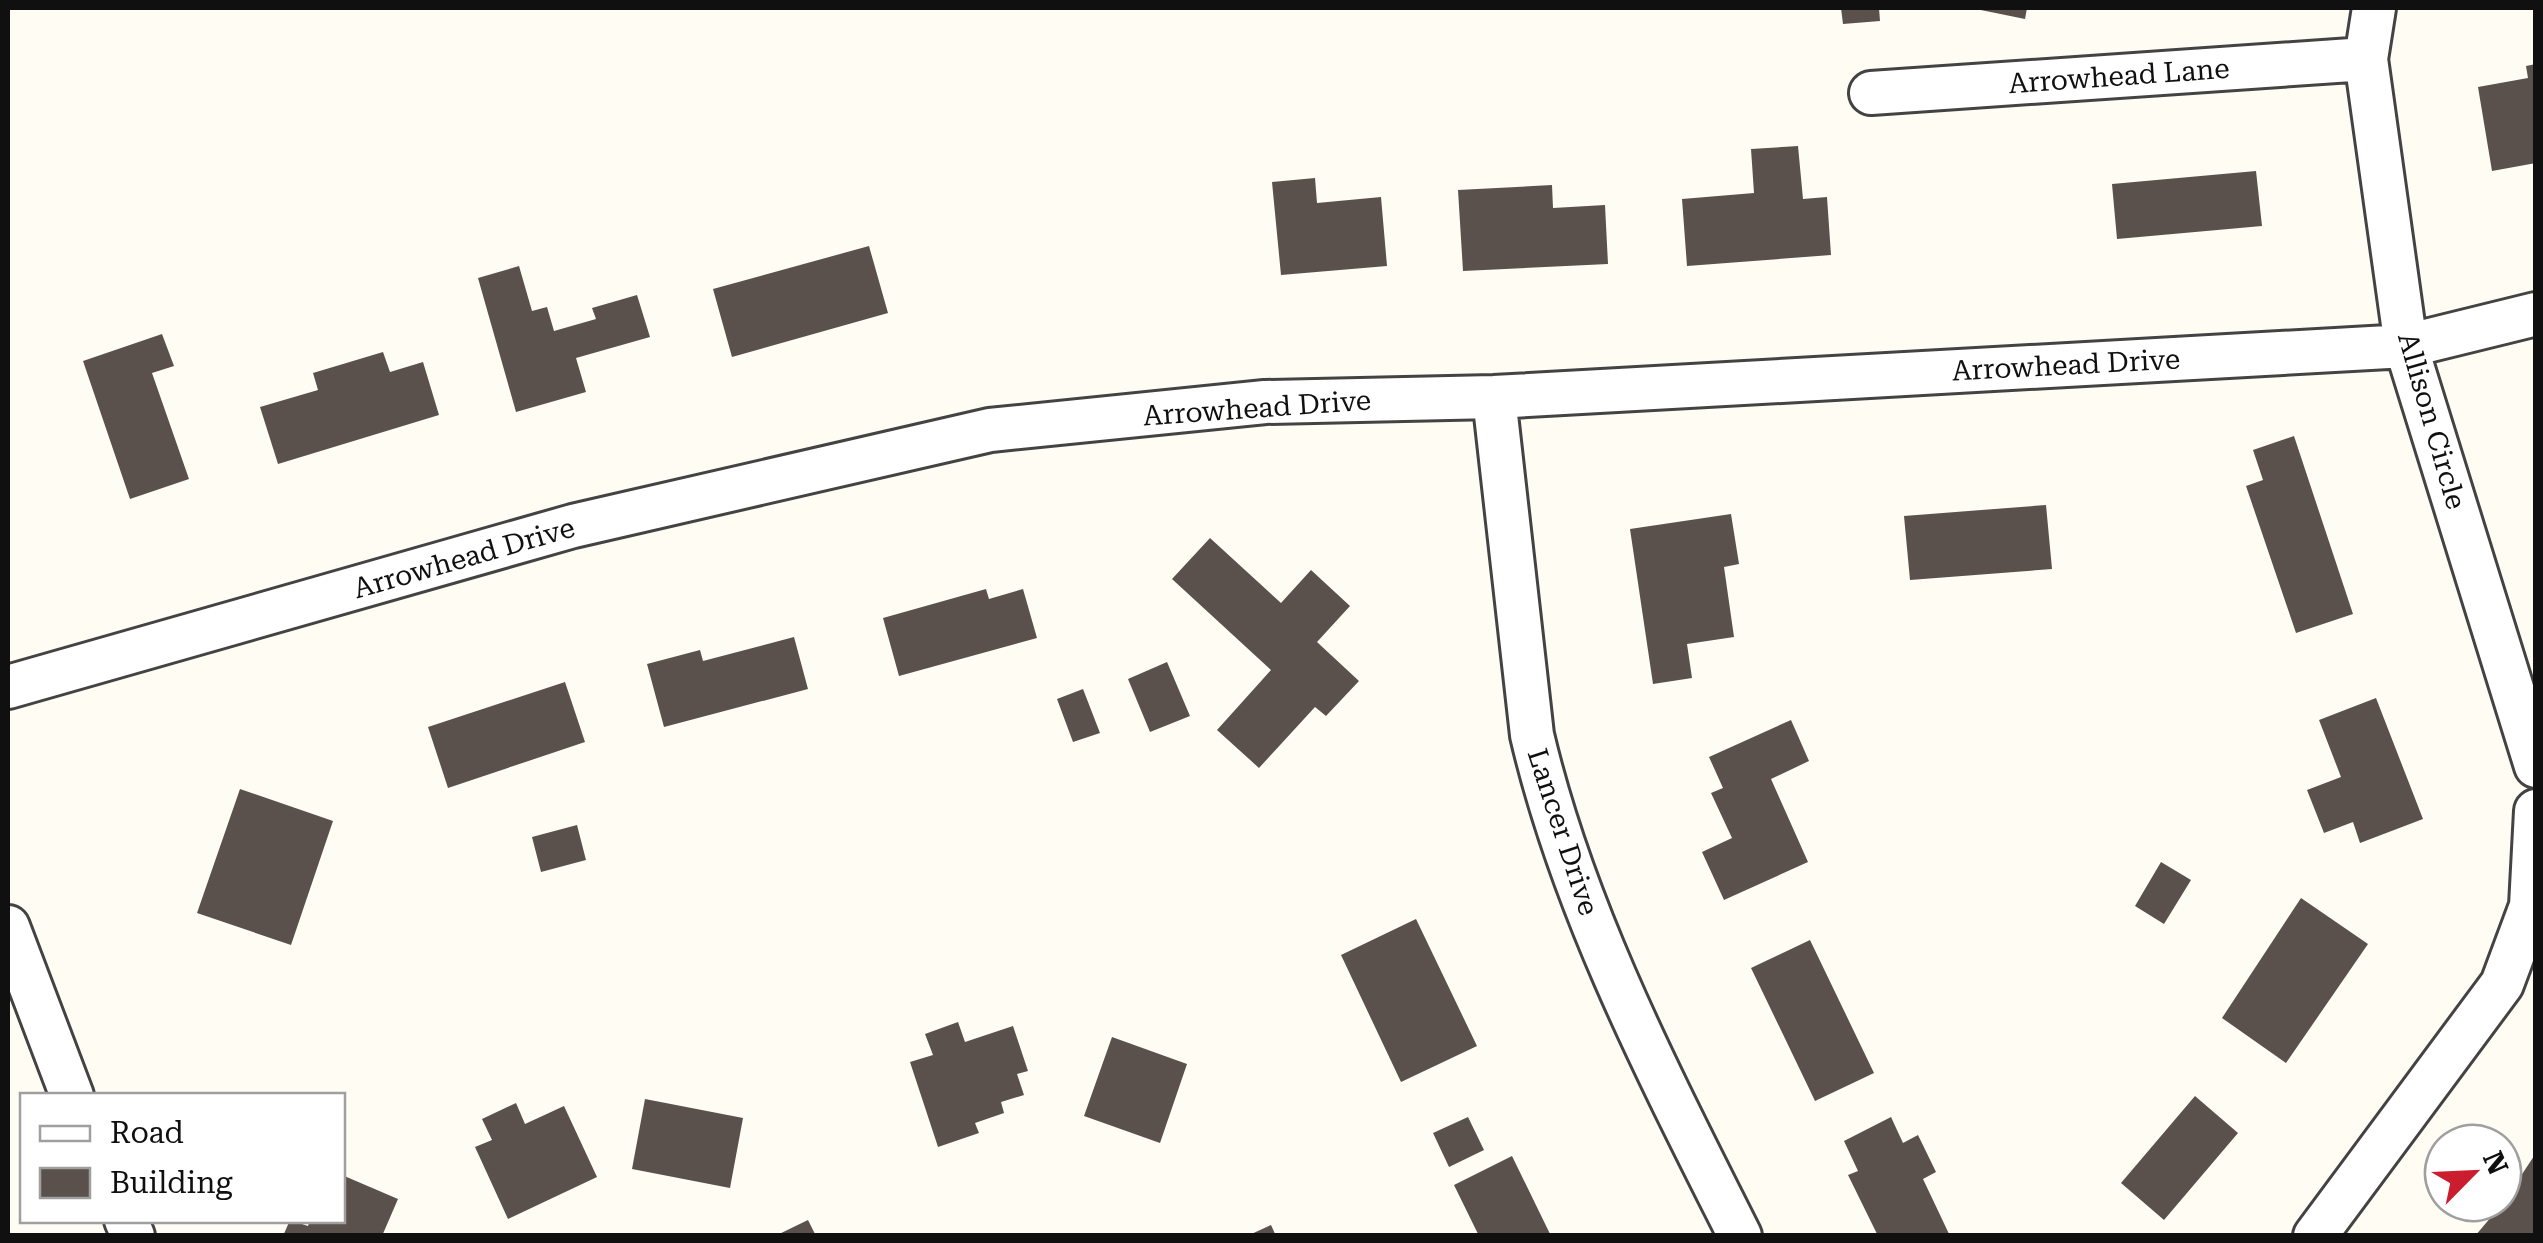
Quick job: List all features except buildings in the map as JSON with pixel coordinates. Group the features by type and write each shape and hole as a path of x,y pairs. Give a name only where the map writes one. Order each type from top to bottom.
{"street":[{"name":"Allison Circle","path":"2374,8 2366,58 2406,346 2536,766"},
{"name":"Arrowhead Lane","path":"1872,93 2366,58"},
{"name":"Arrowhead Drive","path":"8,688 573,526 990,430 1265,402 1494,398 2406,346 2536,314"},
{"name":"Lancer Drive","path":"1494,398 1532,735 1544,784 1592,923 1740,1236"},
{"path":"2315,1236 2502,984 2531,906 2536,812"},
{"path":"8,927 71,1093"}]}
